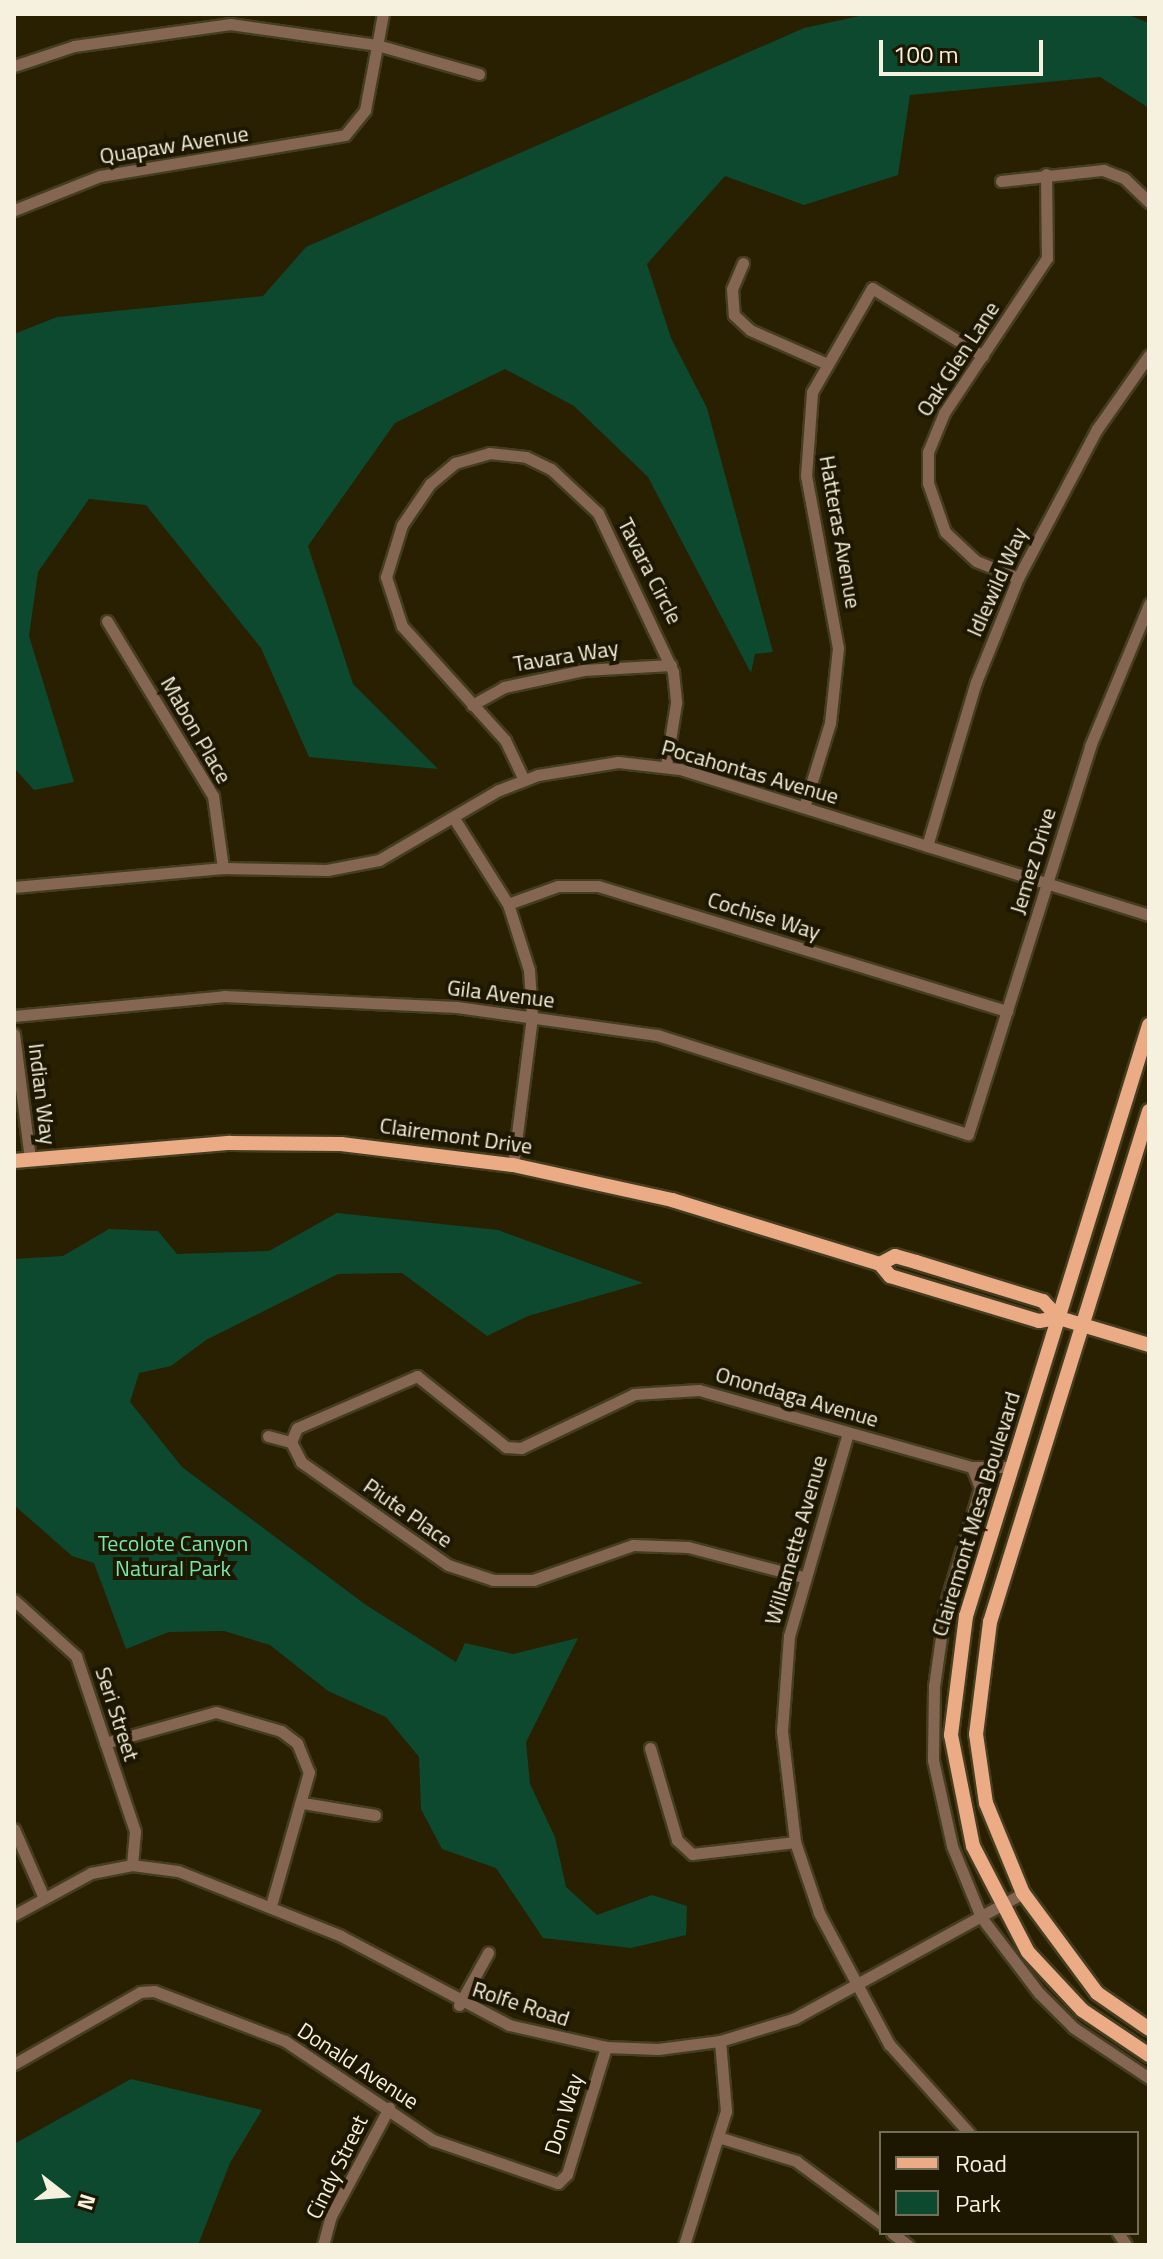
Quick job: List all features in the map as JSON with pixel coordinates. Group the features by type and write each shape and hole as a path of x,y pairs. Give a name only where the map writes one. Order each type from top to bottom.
{"main road":[{"name":"Clairemont Mesa Boulevard","path":"1149,1025 966,1616 952,1694 962,1809 1001,1906 1028,1952 1082,2010 1149,2055"},
{"name":"Clairemont Mesa Boulevard","path":"1149,1111 990,1622 977,1696 986,1803 1023,1893 1097,1993 1149,2029"},
{"name":"Clairemont Drive","path":"14,1161 230,1143 325,1143 513,1165 672,1200 880,1264 895,1256 1043,1301 1059,1318 1149,1345"}],"street":[{"path":"377,45 383,14"},
{"path":"14,66 74,46 230,24 377,45 479,74"},
{"name":"Quapaw Avenue","path":"14,210 100,176 345,135 365,110 377,45"},
{"path":"1001,181 1103,170 1149,202"},
{"name":"Oak Glen Lane","path":"1018,578 964,553 937,516 928,483 931,437 1047,258 1046,174"},
{"path":"743,263 732,289 734,315 750,330 825,363"},
{"name":"Hatteras Avenue","path":"804,807 830,723 837,661 806,476 805,426 825,363 863,295 883,290 983,356"},
{"name":"Idlewild Way","path":"927,846 976,682 1018,578 1097,429 1149,355"},
{"name":"Tavara Circle","path":"524,780 505,740 402,626 386,577 402,525 430,484 455,463 489,453 526,457 551,469 598,513 671,665 676,703 666,766"},
{"name":"Jemez Drive","path":"968,1134 1090,746 1149,604"},
{"name":"Mabon Place","path":"107,621 213,796 223,868"},
{"name":"Tavara Way","path":"472,705 504,687 570,673 671,665"},
{"name":"Pocahontas Avenue","path":"14,887 223,868 327,870 379,860 524,780 618,762 666,766 1149,915"},
{"path":"455,820 508,904 529,970 532,1017 513,1165"},
{"name":"Cochise Way","path":"508,904 558,886 598,886 1007,1011"},
{"name":"Gila Avenue","path":"14,1016 224,996 532,1017 657,1035 968,1134"},
{"name":"Indian Way","path":"14,1034 30,1159"},
{"name":"Onondaga Avenue","path":"291,1442 297,1428 417,1376 506,1447 521,1448 634,1394 677,1389 744,1399 848,1433 972,1467 1012,1467"},
{"name":"Willamette Avenue","path":"848,1433 803,1577 789,1636 782,1731 795,1842 855,1985 921,2086 967,2131"},
{"path":"268,1436 291,1442"},
{"name":"Piute Place","path":"291,1442 301,1462 448,1565 493,1580 533,1580 633,1545 688,1547 803,1577"},
{"name":"Clairemont Mesa Boulevard","path":"972,1467 980,1488 936,1644 933,1760 952,1846 981,1917 1074,2028 1149,2078"},
{"name":"Seri Street","path":"14,1600 76,1656 135,1831 132,1865"},
{"path":"105,1743 198,1713 281,1731 297,1743 309,1772 303,1803 271,1905"},
{"path":"650,1748 677,1840 692,1854 795,1842"},
{"path":"303,1803 375,1815"},
{"path":"14,1829 44,1898"},
{"name":"Rolfe Road","path":"14,1915 91,1873 132,1865 178,1871 271,1905 459,2005 557,2040 606,2047 720,2041 795,2018 1023,1893"},
{"path":"459,2005 488,1953"},
{"name":"Donald Avenue","path":"14,2064 140,1992 154,1991 285,2041 433,2140 552,2182"},
{"path":"684,2245 718,2137 728,2094 720,2041"},
{"name":"Don Way","path":"552,2182 567,2174 606,2047"},
{"name":"Cindy Street","path":"323,2245 331,2216 389,2108"},
{"path":"718,2137 796,2161 879,2223"}],"green space":[{"path":"869,14 1126,14 1149,23 1149,108 1100,77 910,95 898,175 804,205 725,176 647,264 671,338 707,408 773,652 755,654 751,673 648,477 574,406 505,369 395,423 308,546 353,684 438,769 309,757 261,648 146,505 89,499 38,572 29,636 74,782 34,790 14,768 14,334 57,317 263,296 306,247 804,28"},
{"name":"Tecolote Canyon Natural Park","path":"337,1213 498,1230 643,1283 528,1316 487,1336 402,1273 338,1274 206,1340 171,1366 139,1373 130,1402 182,1467 366,1605 456,1662 465,1643 513,1654 578,1638 526,1742 530,1784 555,1837 566,1887 597,1915 652,1895 687,1906 686,1935 631,1948 543,1938 496,1868 442,1849 421,1809 419,1757 386,1717 328,1691 270,1645 224,1631 169,1632 126,1649 94,1563 72,1556 14,1505 14,1259 63,1256 109,1229 158,1231 177,1254 269,1251"},
{"path":"131,2079 262,2110 230,2163 198,2245 14,2245 14,2144"}]}
